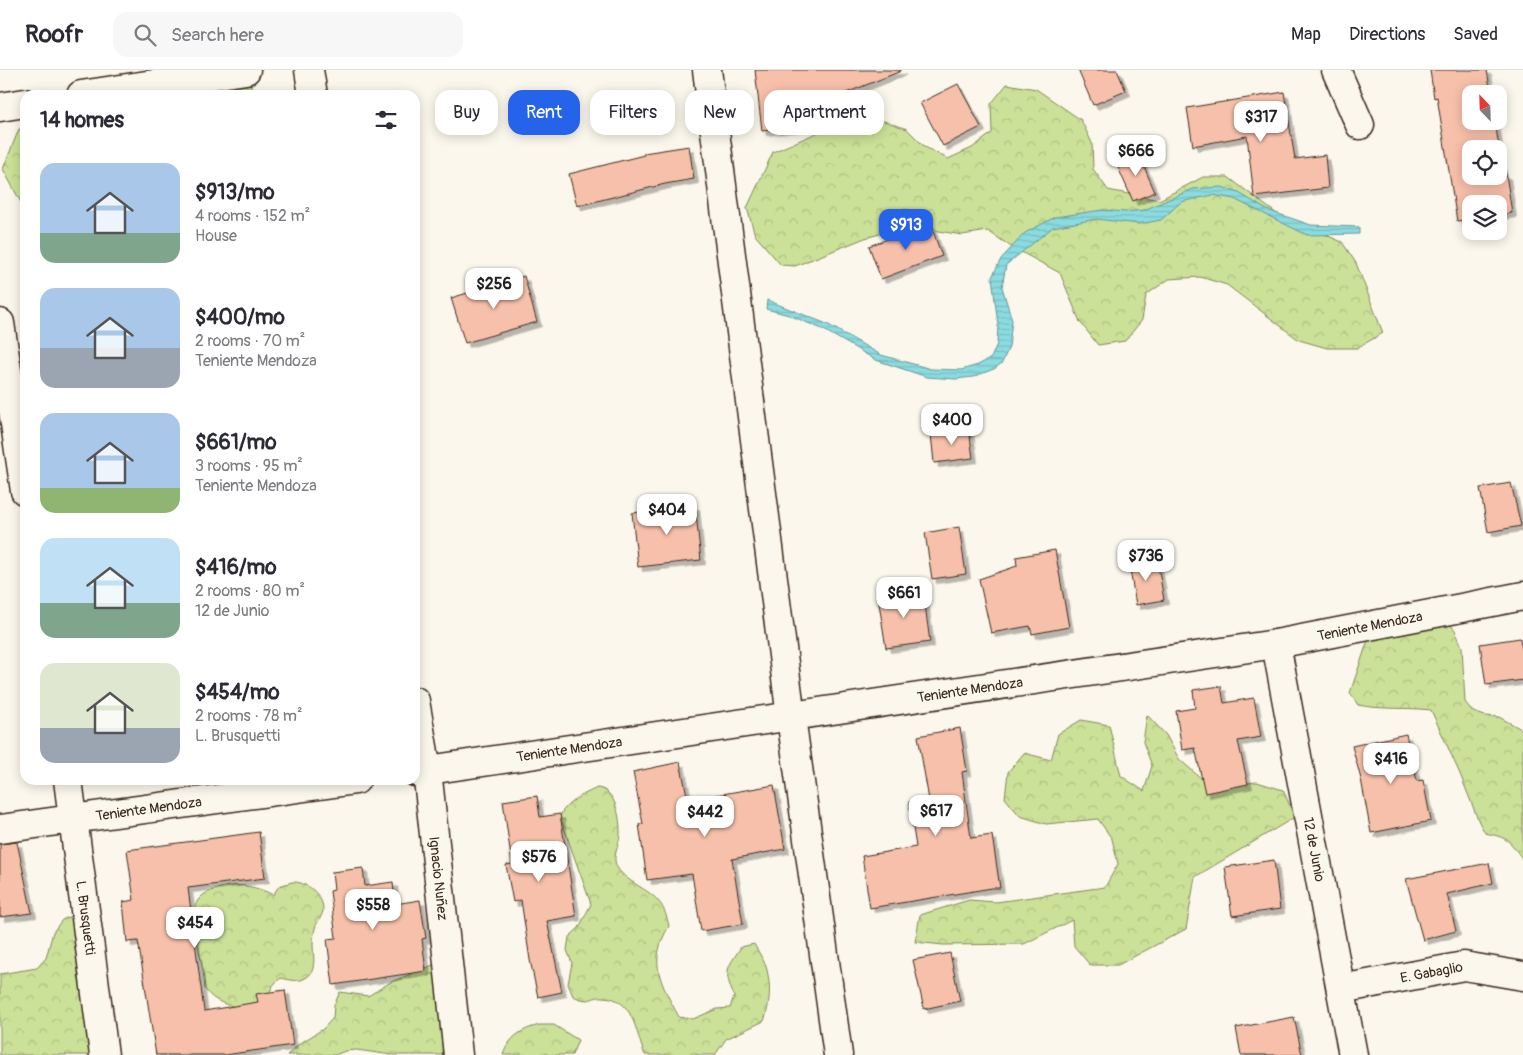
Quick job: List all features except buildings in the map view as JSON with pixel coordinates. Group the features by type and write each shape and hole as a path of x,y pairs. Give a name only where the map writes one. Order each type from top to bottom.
{"street":[{"path":"114,90 246,70"},
{"path":"309,70 312,90"},
{"path":"706,70 791,717 838,1055"},
{"path":"1336,70 1360,125"},
{"path":"0,107 20,105"},
{"path":"0,323 20,457"},
{"name":"Teniente Mendoza","path":"421,771 1276,644 1523,596"},
{"name":"12 de Junio","path":"1276,644 1353,1055"},
{"name":"Ignacio Nuñez","path":"421,771 458,1055"},
{"name":"L. Brusquetti","path":"69,785 104,1055"},
{"name":"Teniente Mendoza","path":"0,829 320,785"},
{"name":"E. Gabaglio","path":"1341,989 1464,966 1523,976"}],"green space":[{"path":"249,79 252,90 148,90"},
{"path":"1007,84 1036,89 1081,120 1092,143 1093,169 1108,190 1159,200 1203,177 1228,177 1289,223 1315,230 1342,242 1356,263 1383,333 1357,348 1327,348 1299,340 1227,285 1200,277 1169,279 1146,295 1142,320 1125,341 1098,345 1080,322 1060,273 1010,246 988,231 962,235 910,226 865,238 795,266 781,265 755,235 747,208 773,152 812,135 884,135 884,121 907,129 925,147 948,159 972,148 992,133 991,104"},
{"path":"20,129 20,201 3,169"},
{"path":"1447,620 1455,630 1462,647 1465,702 1473,712 1485,716 1499,717 1523,730 1523,860 1515,848 1504,838 1485,833 1431,710 1358,705 1350,693 1368,640"},
{"path":"1147,715 1166,735 1179,759 1203,780 1229,785 1257,782 1283,790 1295,817 1195,877 1186,929 1118,965 1090,965 1074,946 1072,920 1024,944 943,945 915,942 920,915 969,900 996,902 1105,887 1118,864 1112,839 1098,819 1046,824 1020,816 1005,798 1008,772 1024,753 1051,760 1058,734 1081,720 1109,725 1121,776 1144,791 1152,766 1143,742"},
{"path":"597,788 608,793 617,811 620,835 615,858 617,868 627,878 654,897 666,914 669,926 662,939 659,951 659,973 679,1017 693,1019 717,1009 730,1008 734,996 728,980 728,970 741,947 754,944 765,963 768,976 769,1002 764,1021 726,1039 715,1055 645,1055 632,1018 621,1003 603,997 588,1000 573,996 568,984 572,963 567,950 569,937 579,928 591,904 560,817 570,803"},
{"path":"292,882 303,884 313,890 323,905 323,911 314,932 314,962 312,971 304,979 291,980 281,978 274,984 265,1001 256,1006 231,1006 216,1000 205,989 193,917 196,904 205,894 224,887 236,885 249,886 273,895 279,886"},
{"path":"75,914 100,1055 0,1055 0,974 37,968 46,958 53,932 62,920"},
{"path":"433,965 439,976 454,1055 392,1055 357,1050 345,1051 335,1055 287,1055 299,1044 323,1029 333,1018 334,1005 340,992 368,996 391,982"},
{"path":"540,1025 554,1025 578,1040 572,1055 503,1055 509,1043 517,1035 527,1029"}],"water":[{"path":"1222,187 1239,193 1267,210 1311,225 1359,227 1359,234 1307,235 1234,199 1213,195 1181,202 1161,220 1139,224 1096,219 1053,227 1006,265 1002,287 1012,320 1009,347 1002,363 994,369 973,377 956,379 927,377 876,360 822,329 789,315 766,309 767,300 827,324 881,355 931,369 961,370 978,365 991,358 997,344 998,325 992,277 1001,259 1025,233 1055,217 1103,210 1125,212 1144,210 1193,189"}]}
